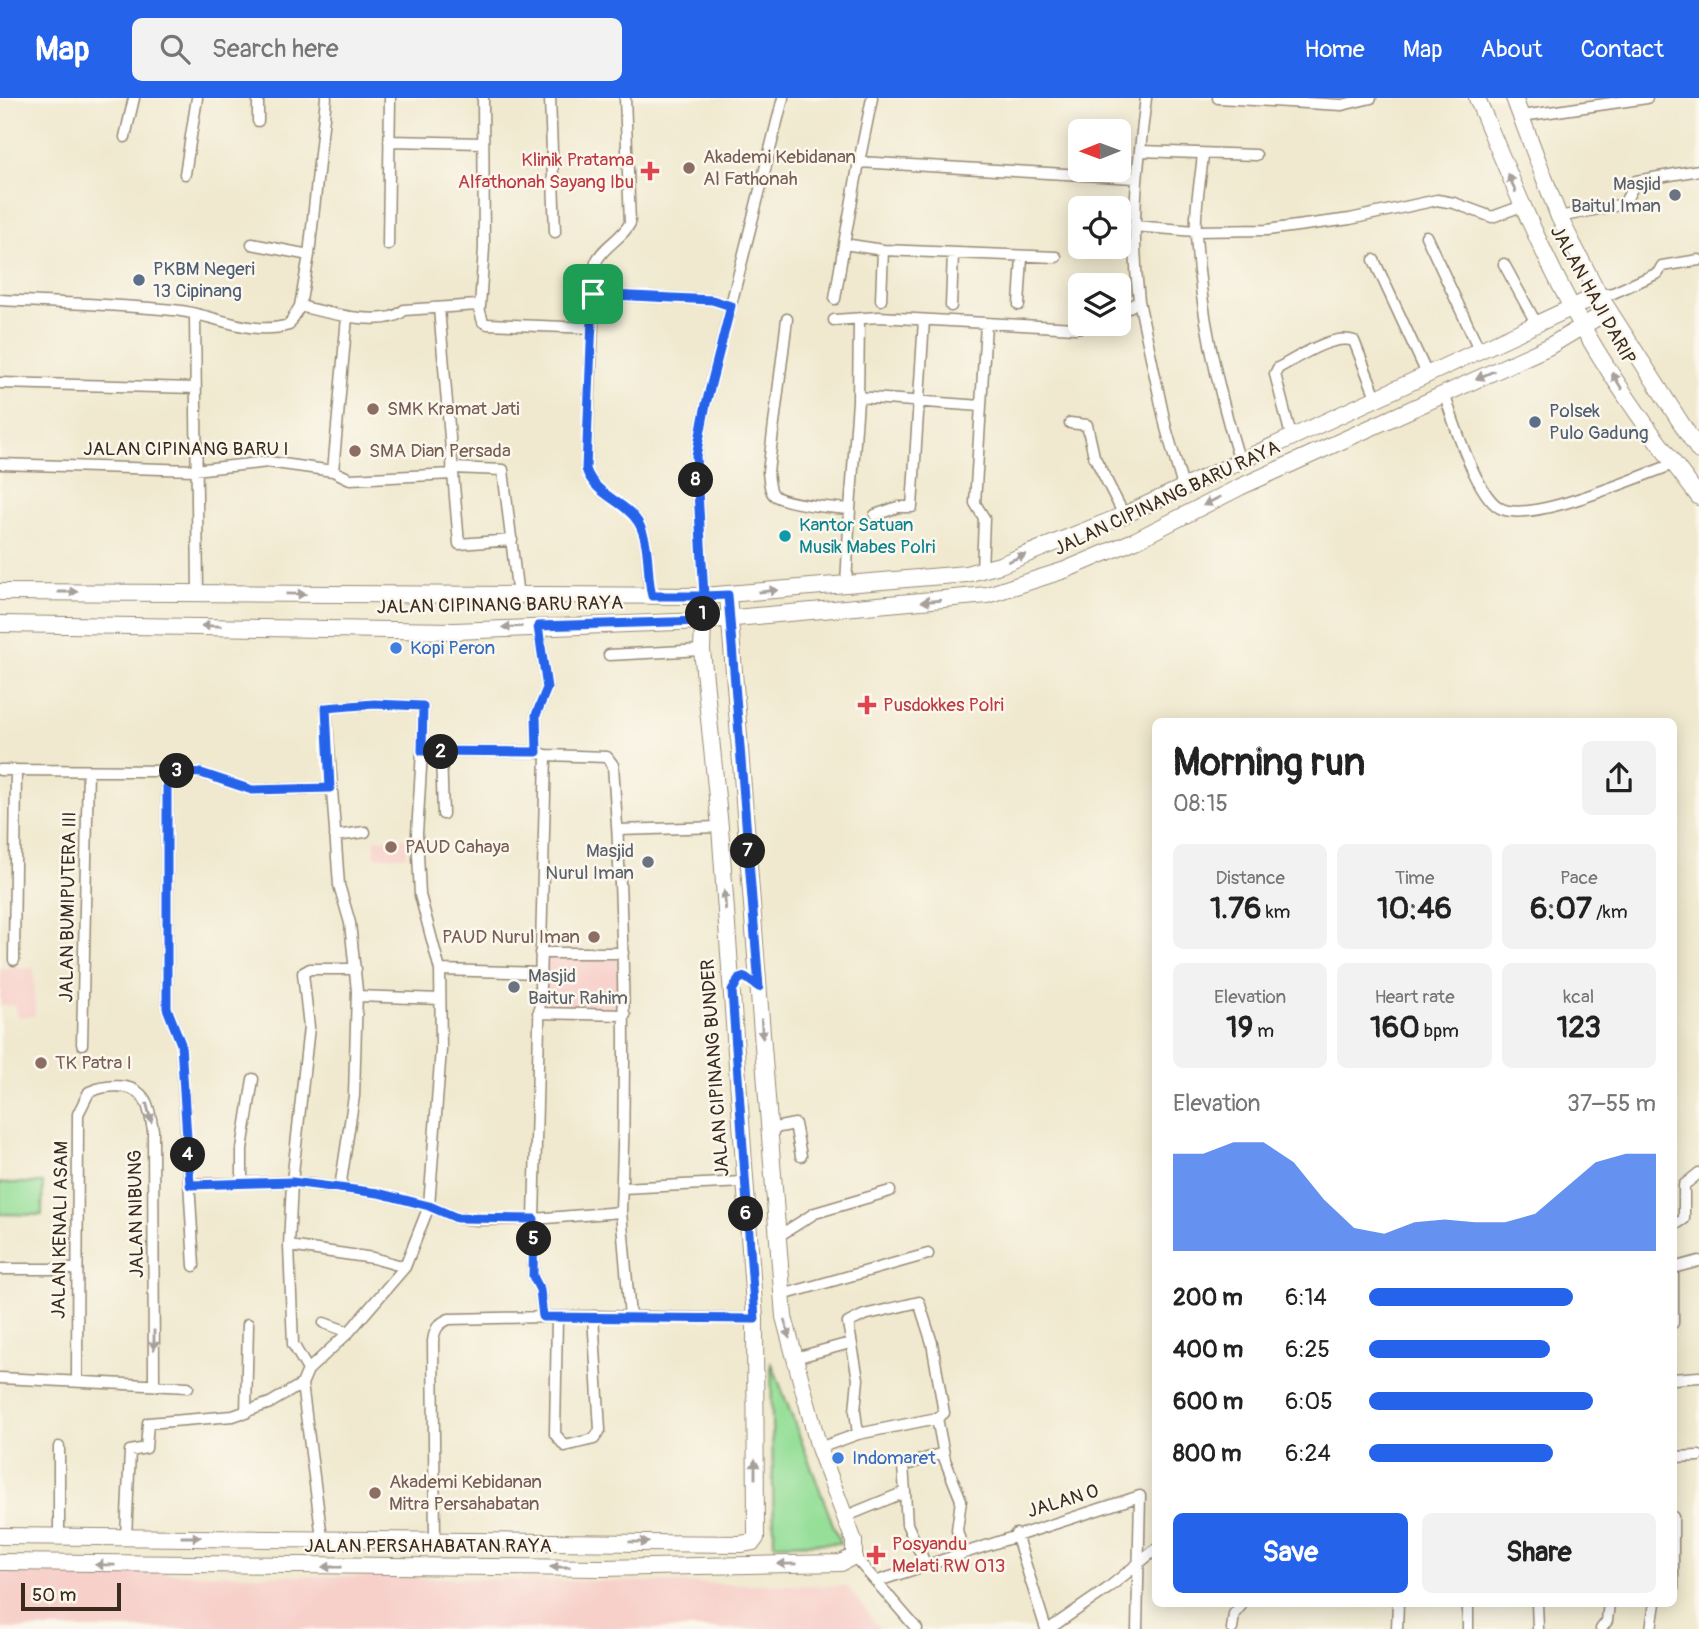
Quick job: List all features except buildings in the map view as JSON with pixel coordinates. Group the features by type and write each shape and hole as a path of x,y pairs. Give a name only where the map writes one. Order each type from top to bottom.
{"main road":[{"name":"JALAN HAJI DARIP","path":"1476,98 1522,206 1571,305 1634,409 1699,497"},
{"name":"JALAN HAJI DARIP","path":"1514,98 1559,217 1606,294 1608,311 1699,451"},
{"name":"JALAN CIPINANG BARU RAYA","path":"0,592 704,596 952,576 982,571 1125,515 1256,451 1480,351 1571,305 1606,294"},
{"name":"JALAN CIPINANG BARU RAYA","path":"0,624 455,631 702,621 987,595 1087,561 1240,487 1548,347 1608,311"},
{"path":"1256,451 1267,475"},
{"path":"1234,462 1240,487"},
{"path":"728,595 786,1329 819,1448 854,1541 854,1556"},
{"name":"JALAN CIPINANG BUNDER","path":"704,596 702,650 720,827 755,1319 756,1538"},
{"path":"728,937 733,947 739,949 749,946 755,937"},
{"path":"732,991 739,979 745,977 759,987"},
{"name":"JALAN PERSAHABATAN RAYA","path":"0,1536 741,1544 753,1542 756,1538"},
{"path":"601,1542 602,1568"},
{"name":"JALAN PERSAHABATAN RAYA","path":"0,1562 602,1568 841,1563 854,1556"}],"street":[{"path":"125,136 134,98"},
{"path":"185,174 197,98"},
{"path":"258,98 258,121"},
{"path":"0,300 177,310 243,327 275,328 289,324 300,306 309,255 326,98"},
{"path":"387,245 390,98"},
{"path":"482,98 484,248 480,306 483,322 592,328"},
{"path":"551,98 555,232"},
{"path":"625,98 630,223 600,254 593,294 586,469 592,484 631,513 646,536 652,596"},
{"path":"704,596 696,456 706,404 783,98"},
{"path":"835,299 872,98"},
{"path":"1146,98 1135,178 1134,226 1139,301 1166,428 1183,487"},
{"path":"1218,98 1342,105 1371,98"},
{"path":"1522,116 1647,98"},
{"path":"389,141 483,143"},
{"path":"1140,151 1256,155"},
{"path":"1203,154 1195,231 1203,300 1234,462"},
{"path":"859,162 1135,178"},
{"path":"1559,217 1624,204 1636,181 1699,170"},
{"path":"1134,226 1195,231 1267,230 1350,219 1437,200 1454,203 1492,218 1522,206"},
{"path":"1426,236 1480,351"},
{"path":"252,244 309,255"},
{"path":"844,244 883,250 1056,257"},
{"path":"881,300 883,250"},
{"path":"951,306 953,253"},
{"path":"1018,305 1022,257"},
{"path":"1374,260 1427,373"},
{"path":"1606,294 1658,273 1660,266 1699,260"},
{"path":"1504,264 1536,323"},
{"path":"593,294 712,300 731,306"},
{"path":"1131,306 1139,301"},
{"path":"300,306 347,317 396,317 404,310 480,306"},
{"path":"439,309 459,544 512,540 518,597"},
{"path":"195,316 194,470 198,592"},
{"path":"333,471 347,317"},
{"path":"834,320 879,317 1068,328"},
{"path":"787,319 768,472 772,492 776,497 792,502 850,509"},
{"path":"846,585 858,397 859,320"},
{"path":"875,514 898,507 912,507 924,320"},
{"path":"982,571 984,518 975,503 986,324"},
{"path":"1291,436 1275,374 1278,368 1327,344 1349,339 1354,341 1376,397"},
{"path":"0,383 196,388"},
{"path":"1444,394 1461,444 1480,482 1493,503 1512,513 1537,512 1674,464"},
{"path":"858,397 981,405"},
{"path":"1070,423 1087,425 1094,456 1125,515"},
{"name":"JALAN CIPINANG BARU I","path":"0,464 194,470 268,462 333,471 351,480 453,471 503,470 512,540"},
{"path":"538,626 547,688 536,715 541,753 540,953 533,1276 540,1290 543,1317"},
{"path":"609,655 702,650"},
{"path":"322,1538 302,1384 308,1370 349,1332 405,1267 429,1206 441,1049 440,970 420,895 417,834 423,706 328,707 325,712 339,885 350,923 357,996 354,1096 340,1188"},
{"path":"422,751 541,753 612,760 618,830 625,1015 621,1212 629,1317"},
{"path":"441,752 443,814"},
{"path":"0,770 167,771 201,773 252,790 330,788"},
{"path":"14,960 16,770"},
{"name":"JALAN BUMIPUTERA III","path":"82,1044 88,771"},
{"path":"167,771 167,1008 181,1044 194,1266"},
{"path":"618,830 720,827"},
{"path":"335,836 365,832"},
{"path":"540,953 623,953"},
{"path":"308,1370 293,1344 289,1246 292,1182 309,1027 303,973 310,969 356,969"},
{"path":"440,970 539,973"},
{"path":"357,996 440,999"},
{"path":"538,1013 625,1015"},
{"path":"242,1182 242,1149 253,1079"},
{"name":"JALAN NIBUNG","path":"95,1089 132,1088 145,1098 153,1130 155,1383"},
{"name":"JALAN KENALI ASAM","path":"77,1379 75,1269 78,1114 85,1098 95,1089"},
{"path":"769,1129 795,1124 801,1156"},
{"path":"1677,1223 1684,1219 1684,1185 1699,1173"},
{"path":"190,1185 292,1182 378,1193 429,1206 457,1218 534,1219 621,1212"},
{"path":"622,1188 744,1182"},
{"path":"777,1237 815,1213 890,1191"},
{"path":"289,1246 373,1258 405,1267"},
{"path":"782,1295 928,1254"},
{"path":"1677,1266 1699,1261"},
{"path":"0,1269 75,1269"},
{"path":"819,1448 858,1434 944,1415 932,1343 920,1303 851,1319 848,1323 858,1379 855,1411 858,1434"},
{"path":"435,1539 435,1329 449,1319 593,1316 755,1319"},
{"path":"557,1317 555,1434 565,1446 594,1439 600,1430 593,1316"},
{"path":"324,1323 349,1332"},
{"path":"246,1413 248,1324"},
{"path":"795,1358 850,1343"},
{"path":"1677,1378 1699,1377"},
{"path":"0,1378 77,1379 188,1387"},
{"path":"126,1537 130,1451 146,1448 148,1423 214,1419 246,1413 302,1384"},
{"path":"937,1418 943,1453 961,1500 957,1530 963,1550"},
{"path":"59,1447 59,1536"},
{"path":"925,1563 907,1524 903,1466 943,1453"},
{"path":"1677,1457 1699,1456"},
{"path":"844,1517 905,1492"},
{"name":"JALAN O","path":"878,1581 963,1550 1140,1496 1138,1564"},
{"path":"1016,1534 1047,1629 1152,1552"},
{"path":"854,1556 917,1629"},
{"path":"1137,1629 1138,1564"},
{"path":"1232,1629 1234,1614 1239,1607"},
{"path":"1397,1629 1398,1607"},
{"path":"1468,1607 1468,1629"},
{"path":"1537,1607 1538,1629"},
{"path":"1601,1629 1607,1621 1609,1607"},
{"path":"1651,1629 1654,1607"}],"shaded area":[{"name":"PAUD Cahaya","path":"407,838 407,856 375,857 375,839"},
{"path":"543,956 618,957 619,1009 542,1009"},
{"path":"0,968 34,968 35,1016 17,1017 16,1006 0,1005"},
{"path":"0,1570 847,1586 880,1629 0,1629"}],"green space":[{"path":"0,1183 43,1183 42,1215 0,1214"},
{"path":"771,1361 840,1543 774,1544"}],"place":[{"name":"Akademi Kebidanan Al Fathonah","path":"689,168"},
{"name":"Klinik Pratama Alfathonah Sayang Ibu","path":"650,171"},
{"name":"Masjid Baitul Iman","path":"1675,195"},
{"name":"PKBM Negeri 13 Cipinang","path":"139,280"},
{"name":"SMK Kramat Jati","path":"373,409"},
{"name":"Polsek Pulo Gadung","path":"1535,422"},
{"name":"SMA Dian Persada","path":"355,451"},
{"name":"Kantor Satuan Musik Mabes Polri","path":"785,536"},
{"name":"Kopi Peron","path":"396,648"},
{"name":"Pusdokkes Polri","path":"867,705"},
{"name":"PAUD Cahaya","path":"391,847"},
{"name":"Masjid Nurul Iman","path":"648,862"},
{"name":"PAUD Nurul Iman","path":"594,937"},
{"name":"Masjid Baitur Rahim","path":"514,987"},
{"name":"TK Patra I","path":"41,1063"},
{"name":"Indomaret","path":"838,1458"},
{"name":"Akademi Kebidanan Mitra Persahabatan","path":"375,1493"},
{"name":"Posyandu Melati RW 013","path":"876,1555"}],"route":[{"path":"593,294 586,469 589,480 631,513 646,536 648,581 652,596 704,596 702,621 538,626 545,660 547,695 536,715 537,752 422,751 423,706 374,704 326,708 330,788 252,790 201,773 167,771 167,1008 181,1044 190,1185 292,1182 378,1193 429,1206 457,1218 534,1219 533,1276 540,1290 543,1317 755,1319 732,991 735,983 745,977 759,987 728,595 704,596 696,503 696,456 699,439 704,428 706,404 731,306 712,300 593,294"}]}
